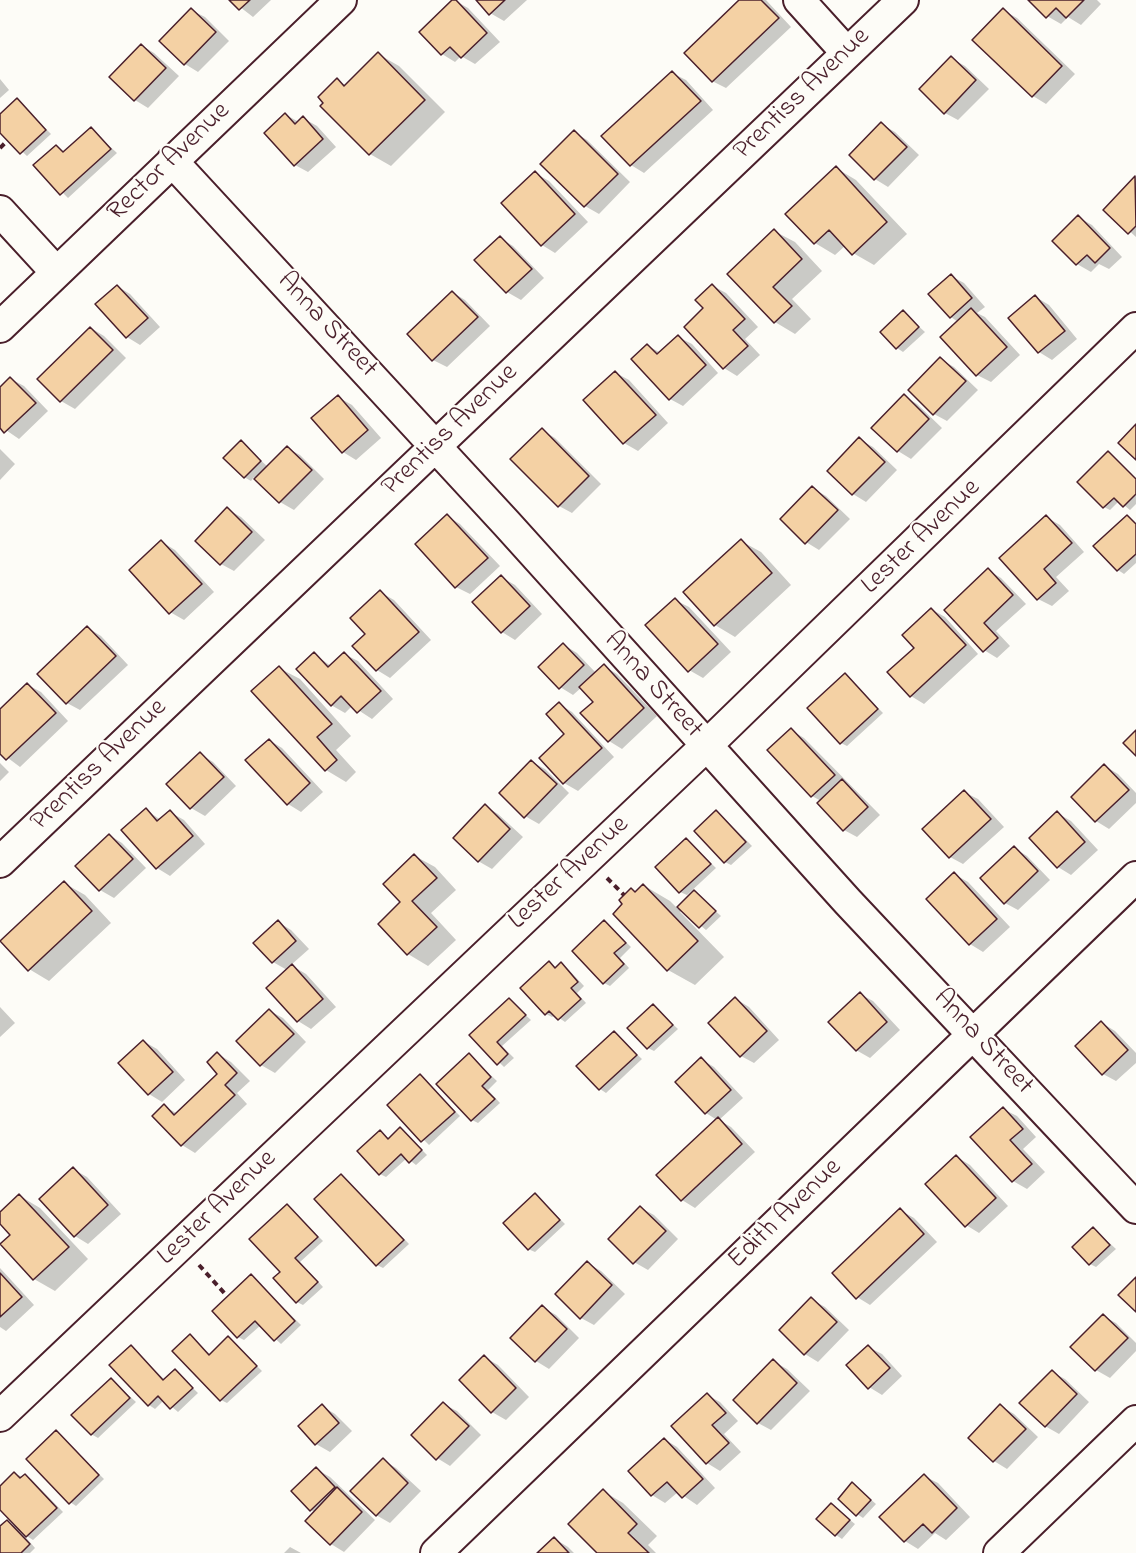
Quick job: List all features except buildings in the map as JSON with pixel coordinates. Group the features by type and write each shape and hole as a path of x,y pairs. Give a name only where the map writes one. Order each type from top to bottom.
{"street":[{"name":"Rector Avenue","path":"0,327 341,0"},
{"path":"799,0 848,53"},
{"name":"Prentiss Avenue","path":"0,862 903,0"},
{"name":"Anna Street","path":"171,161 435,446 848,903 1136,1208"},
{"path":"0,211 56,273"},
{"name":"Lester Avenue","path":"0,1416 706,746 1136,328"},
{"name":"Edith Avenue","path":"436,1553 1136,877"},
{"path":"999,1553 1136,1421"}],"path":[{"path":"0,148 5,142"},
{"path":"607,878 624,895"},
{"path":"180,1244 227,1296"}]}
